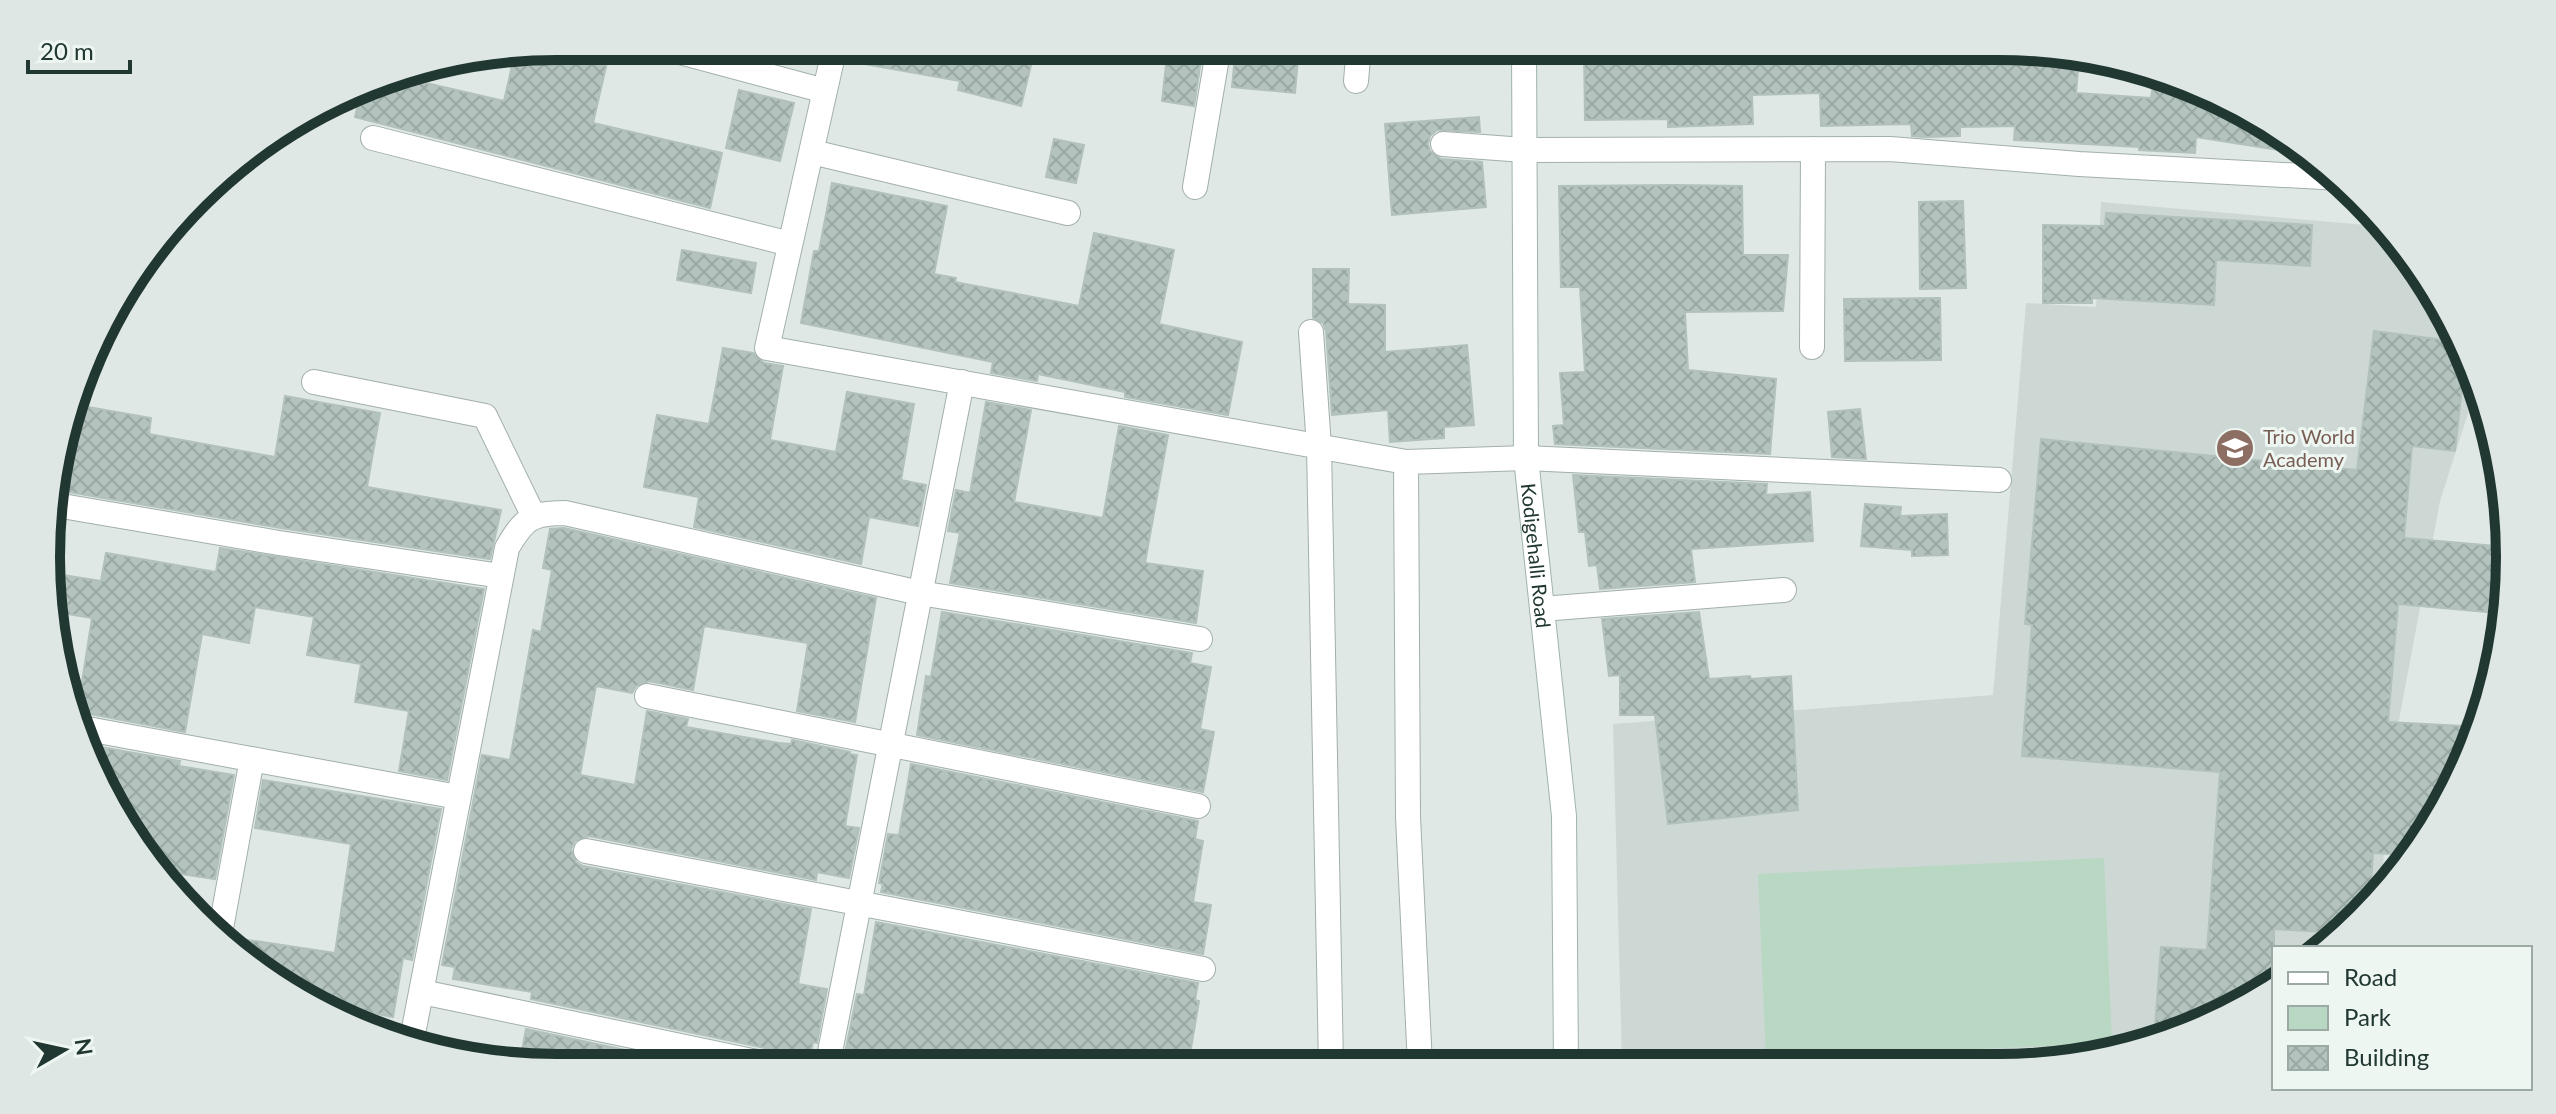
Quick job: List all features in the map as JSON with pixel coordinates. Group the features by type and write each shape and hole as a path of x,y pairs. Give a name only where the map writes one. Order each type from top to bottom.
{"street":[{"path":"709,60 825,91"},
{"path":"832,60 767,348 1406,462 1526,458 1999,480"},
{"path":"1195,187 1217,60"},
{"path":"1356,81 1358,60"},
{"name":"Kodigehalli Road","path":"1524,60 1526,458 1564,816 1566,1054"},
{"path":"373,138 790,244"},
{"path":"1443,144 1524,150 1890,149 2079,164 2319,177"},
{"path":"1812,347 1813,149"},
{"path":"812,152 1068,213"},
{"path":"1311,332 1319,447 1331,1054"},
{"path":"314,382 485,416 534,517"},
{"path":"830,1054 962,382"},
{"path":"1406,462 1408,817 1419,1054"},
{"path":"63,506 501,576"},
{"path":"413,1033 507,548 519,528 540,513 565,513 920,593 1200,639"},
{"path":"1542,609 1784,590"},
{"path":"647,696 1198,806"},
{"path":"91,730 458,797"},
{"path":"222,924 252,759"},
{"path":"586,851 1203,969"},
{"path":"422,992 719,1054"}],"shaded area":[{"path":"2101,202 2369,225 2412,281 2445,337 2472,402 2440,501 2388,779 2383,873 2327,931 2308,946 2272,946 2272,972 2219,1003 2159,1028 2128,1037 2032,1053 1622,1054 1613,724 1993,695 2026,303 2096,307"}],"green space":[{"path":"2104,858 2112,1041 1874,1054 1766,1054 1758,874"}],"building":[{"path":"608,60 593,123 722,153 710,208 355,117 359,102 416,81 504,101 513,62"},
{"path":"1032,60 1021,106 958,90 960,81 847,61"},
{"path":"1167,60 1201,60 1194,106 1162,101"},
{"path":"1235,60 1298,60 1295,93 1232,87"},
{"path":"1584,60 2032,61 2078,67 2076,93 2151,98 2153,84 2159,86 2219,111 2285,151 2196,137 2195,153 2014,140 2015,126 1960,127 1960,136 1925,137 1912,136 1911,124 1821,126 1820,93 1752,95 1753,124 1668,127 1668,119 1585,120"},
{"path":"739,90 794,103 780,161 726,148"},
{"path":"1479,117 1480,132 1437,130 1430,136 1428,144 1430,151 1441,159 1482,162 1486,207 1392,215 1385,124"},
{"path":"1054,139 1084,145 1076,183 1046,177"},
{"path":"832,183 947,206 934,274 956,278 955,282 1079,306 1094,233 1174,250 1159,324 1242,342 1228,415 1125,397 1125,392 1038,374 1037,381 991,373 993,362 801,323 814,251 819,251"},
{"path":"1559,186 1742,186 1743,255 1788,255 1783,311 1685,312 1688,370 1776,379 1770,454 1555,444 1553,426 1564,425 1560,373 1585,372 1580,287 1561,287"},
{"path":"1963,201 1966,288 1920,289 1919,202"},
{"path":"2106,213 2312,225 2310,266 2216,260 2214,305 2092,298 2092,303 2043,303 2043,225 2105,226"},
{"path":"682,250 756,263 751,293 677,280"},
{"path":"1313,269 1349,269 1348,304 1385,305 1385,352 1467,345 1474,425 1444,427 1444,438 1390,442 1388,410 1332,415 1326,331 1323,323 1313,318"},
{"path":"1940,298 1941,360 1845,361 1844,299"},
{"path":"2374,331 2446,340 2463,379 2455,451 2412,446 2404,538 2496,546 2493,613 2398,604 2388,722 2466,726 2445,777 2412,833 2397,854 2373,853 2371,887 2327,931 2274,929 2272,972 2219,1003 2155,1029 2161,947 2207,950 2220,772 2022,756 2032,625 2025,624 2041,439 2357,470"},
{"path":"723,348 753,353 764,363 783,366 770,440 836,452 847,392 914,404 901,480 926,485 918,526 869,517 861,564 694,527 699,497 644,487 657,415 709,424"},
{"path":"285,396 380,413 367,487 501,510 490,559 64,491 83,406 151,418 149,434 275,457"},
{"path":"986,402 1031,410 1014,502 1103,518 1119,426 1168,435 1145,563 1203,571 1196,623 950,583 960,533 948,531 956,490 970,493"},
{"path":"1860,409 1866,459 1832,457 1828,412"},
{"path":"1573,475 1767,484 1766,495 1810,492 1813,541 1691,549 1695,582 1600,589 1597,565 1589,566 1585,532 1579,532"},
{"path":"1865,504 1901,507 1900,516 1947,514 1948,555 1912,556 1912,550 1861,546"},
{"path":"564,528 876,598 855,722 797,711 808,643 704,626 693,690 649,681 636,686 632,693 596,686 580,775 635,785 647,711 688,719 686,727 779,743 791,744 792,740 857,755 845,826 859,828 849,878 817,872 816,880 589,836 575,841 571,849 576,862 583,866 811,909 798,984 827,989 817,1043 813,1042 811,1052 788,1054 531,999 532,992 453,979 455,967 442,965 482,755 510,760 533,630 541,632 552,570 543,568 550,529"},
{"path":"220,548 484,589 447,780 399,771 409,711 355,702 361,664 307,655 314,617 255,607 249,643 202,634 185,732 85,713 80,696 92,618 63,613 61,575 101,581 106,553 216,572"},
{"path":"942,612 1192,653 1190,663 1211,667 1200,729 1214,732 1203,792 917,735 926,676 931,677"},
{"path":"1699,612 1709,679 1791,676 1798,810 1668,824 1655,715 1620,715 1620,675 1609,676 1602,619"},
{"path":"98,747 180,761 179,766 234,775 215,879 173,873 127,806"},
{"path":"911,764 1198,821 1195,839 1203,841 1193,902 1211,905 1203,954 881,892 883,884 879,883 888,834 899,835"},
{"path":"263,780 441,809 412,960 403,958 393,1017 352,1009 337,1003 281,970 238,939 335,953 351,844 255,828"},
{"path":"876,922 1198,983 1195,1000 1199,1001 1190,1054 880,1054 846,1048 857,994 864,995"},
{"path":"526,1029 644,1054 557,1054 522,1053"}],"place":[{"name":"Trio World Academy","path":"2235,448"}]}
